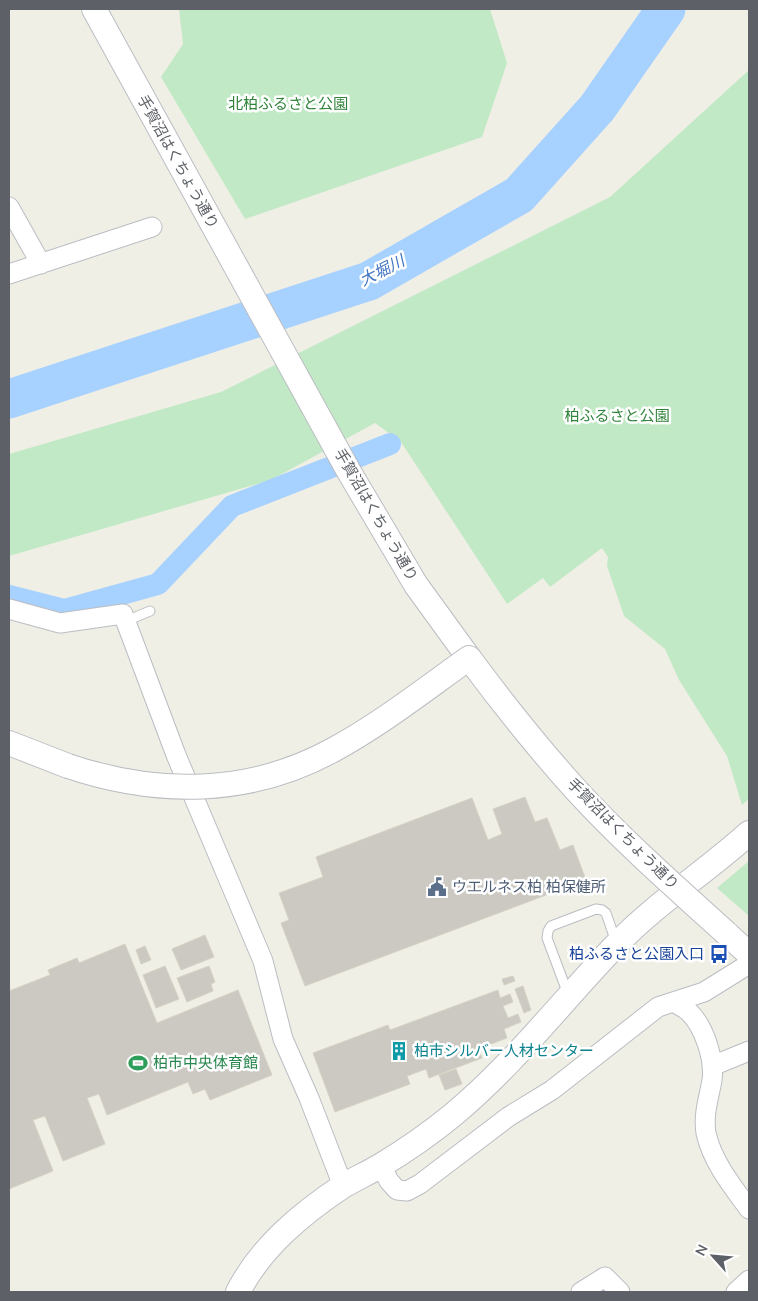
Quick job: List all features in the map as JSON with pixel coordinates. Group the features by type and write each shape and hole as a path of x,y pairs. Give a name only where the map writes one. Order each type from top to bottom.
{"street":[{"name":"手賀沼はくちょう通り","path":"94,9 222,242 383,530 416,585 492,690 578,791 660,874 749,954"},
{"path":"9,207 41,264"},
{"path":"9,274 152,227"},
{"path":"9,609 60,623 123,614 176,755 263,961 283,1039 344,1186"},
{"path":"9,743 100,777 123,782 181,787 247,782 304,765 361,735 469,658"},
{"path":"238,1292 256,1262 278,1236 344,1186 380,1166 438,1126 485,1087 616,944 645,917 749,833"},
{"path":"380,1166 397,1190 407,1191 420,1184 508,1117 552,1090 658,1007 704,992 749,964"},
{"path":"673,1002 689,1012 702,1028 712,1066 713,1078 705,1115 706,1132 712,1153 747,1200"},
{"path":"712,1066 749,1051"},
{"path":"581,1292 605,1277 620,1292"},
{"path":"736,1292 749,1280"}],"lane":[{"path":"126,621 150,611"},
{"path":"569,997 547,938 551,926 596,909 602,910 606,913 616,944"}],"green space":[{"name":"北柏ふるさと公園","path":"179,9 490,9 507,63 482,137 245,219 161,77 183,44"},
{"name":"柏ふるさと公園","path":"749,70 749,799 742,805 727,756 679,680 665,649 624,616 607,566 608,557 602,548 550,587 543,578 507,604 401,442 375,423 271,480 9,556 9,454 221,392 610,197"},
{"path":"749,861 749,916 717,888"}],"building":[{"path":"525,797 535,822 547,818 560,850 573,845 586,880 305,986 281,923 289,920 279,893 323,877 316,857 472,798 488,840 502,834 493,809"},
{"path":"205,935 214,957 181,970 172,949"},
{"name":"柏市中央体育館","path":"125,944 157,1023 238,990 272,1075 210,1100 205,1089 193,1094 188,1082 107,1115 99,1094 87,1098 105,1144 63,1161 45,1116 33,1120 53,1171 9,1189 9,991 50,975 48,970 77,958 79,963"},
{"path":"145,946 151,960 141,964 136,950"},
{"path":"165,966 179,999 156,1008 143,975"},
{"path":"209,966 215,982 211,984 213,991 187,1002 177,978"},
{"path":"513,976 515,981 504,985 502,979"},
{"path":"523,986 531,1010 524,1013 515,989"},
{"name":"柏市シルバー人材センター","path":"498,990 500,998 510,994 513,1002 503,1006 508,1018 518,1014 521,1022 504,1029 507,1038 478,1049 482,1058 429,1078 426,1069 407,1076 410,1084 335,1112 313,1053 388,1025 390,1030"},
{"path":"456,1069 462,1084 445,1090 439,1075"}],"waterway":[{"name":"大堀川","path":"9,399 369,281 519,195 597,108 666,9"},
{"path":"9,596 64,610 158,584 232,506 390,444"}],"place":[{"name":"ウエルネス柏 柏保健所","path":"437,887"},
{"name":"柏ふるさと公園入口","path":"719,954"},
{"name":"柏市シルバー人材センター","path":"399,1051"},
{"name":"柏市中央体育館","path":"138,1063"}]}
